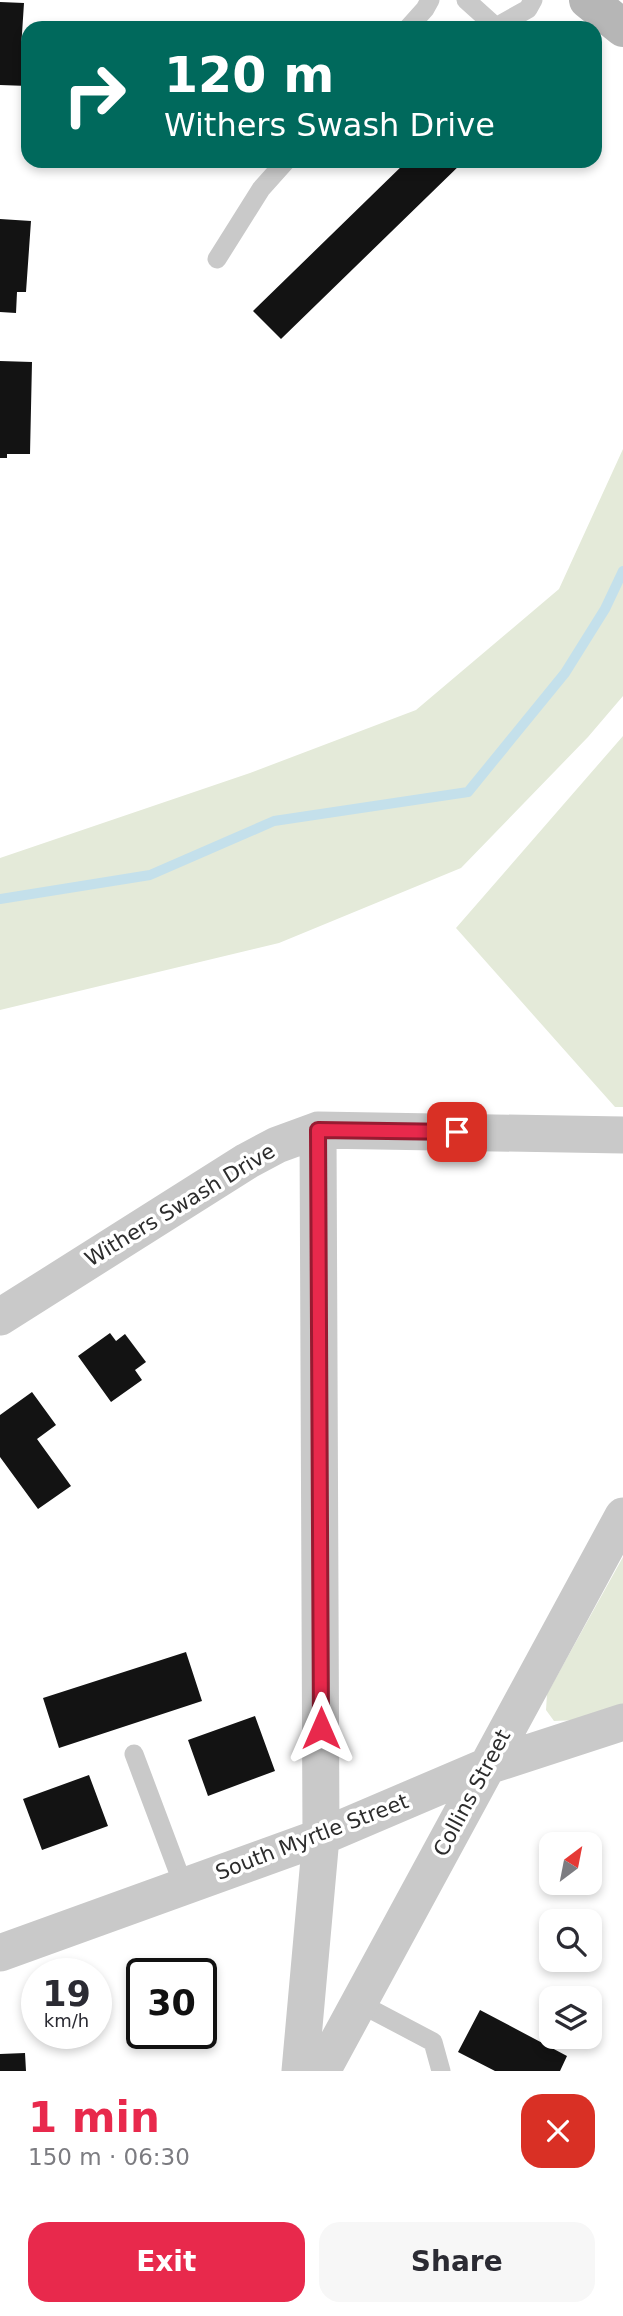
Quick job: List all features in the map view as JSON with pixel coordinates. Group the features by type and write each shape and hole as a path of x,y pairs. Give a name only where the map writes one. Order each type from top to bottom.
{"main road":[{"path":"588,0 623,28"}],"street":[{"name":"Withers Swash Drive","path":"0,1317 247,1161 277,1145 318,1130 623,1135"},
{"path":"300,2071 321,1837 318,1130"},
{"name":"Collins Street","path":"322,2071 623,1516"},
{"name":"South Myrtle Street","path":"0,1953 321,1837 485,1767 623,1722"}],"lane":[{"path":"414,21 430,0"},
{"path":"466,0 489,21"},
{"path":"507,21 528,9 533,0"},
{"path":"217,259 261,188 280,168"},
{"path":"134,1754 184,1887"},
{"path":"359,2003 433,2042 441,2071"}],"green space":[{"path":"623,449 623,696 588,737 461,868 279,943 0,1010 0,858 250,773 416,710 559,589"},
{"path":"623,736 623,1107 615,1107 456,928"},
{"path":"623,1557 623,1705 577,1720 554,1721 546,1710 547,1694"}],"building":[{"path":"0,2 24,3 21,21 21,86 0,85"},
{"path":"400,168 457,168 281,339 253,311"},
{"path":"0,219 31,221 26,292 17,292 16,313 0,312"},
{"path":"0,361 32,362 30,454 7,454 7,458 0,458"},
{"path":"110,1333 116,1341 125,1334 146,1362 135,1370 142,1380 111,1402 78,1356"},
{"path":"32,1392 56,1425 37,1439 71,1486 38,1509 0,1457 0,1415"},
{"path":"186,1652 202,1701 59,1748 43,1698"},
{"path":"255,1716 275,1771 208,1796 188,1740"},
{"path":"89,1775 108,1826 42,1850 23,1799"},
{"path":"480,2010 539,2041 539,2049 554,2049 567,2056 560,2071 495,2071 458,2052"},
{"path":"25,2053 26,2071 0,2071 0,2054"}],"waterway":[{"path":"0,899 150,875 274,821 468,792 565,673 605,609 623,571"}],"route":[{"path":"321,1728 318,1130 457,1132"}]}
